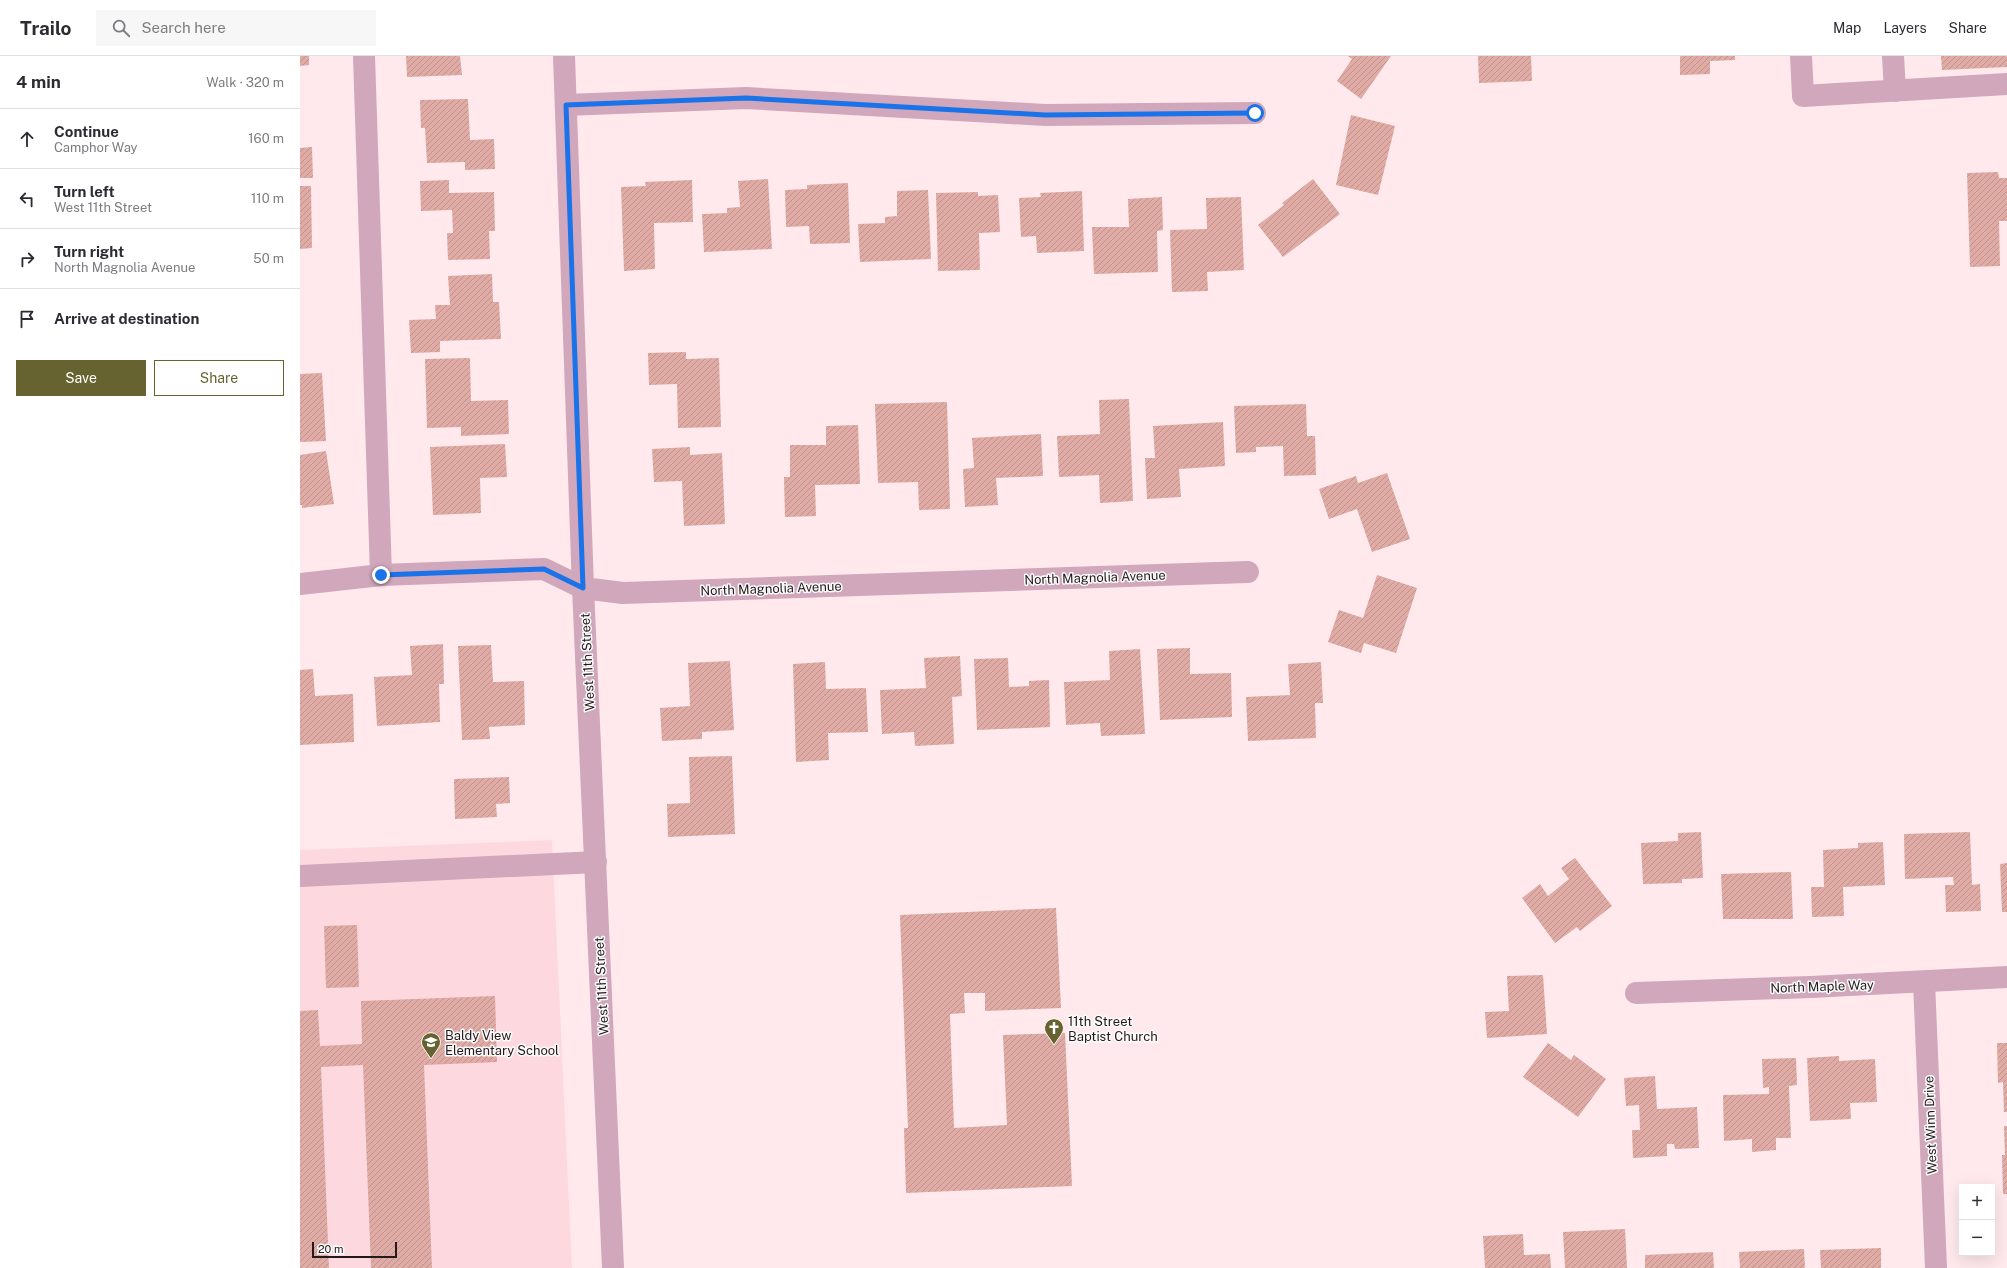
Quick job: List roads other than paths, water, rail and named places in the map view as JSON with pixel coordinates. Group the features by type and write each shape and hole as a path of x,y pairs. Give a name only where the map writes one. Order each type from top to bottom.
{"street":[{"path":"364,56 381,575"},
{"name":"West 11th Street","path":"564,56 583,588 613,1268"},
{"path":"1801,56 1803,96 2007,84"},
{"path":"1893,56 1895,90"},
{"path":"566,105 746,98 1045,115 1255,113"},
{"name":"North Magnolia Avenue","path":"300,584 381,575 544,569 583,588 623,593 1248,572"},
{"path":"300,876 596,862"},
{"name":"North Maple Way","path":"1636,994 2007,977"},
{"name":"West Winn Drive","path":"1924,982 1936,1268"}],"place":[{"name":"11th Street Baptist Church","path":"1054,1045"},
{"name":"Baldy View Elementary School","path":"431,1059"}]}
